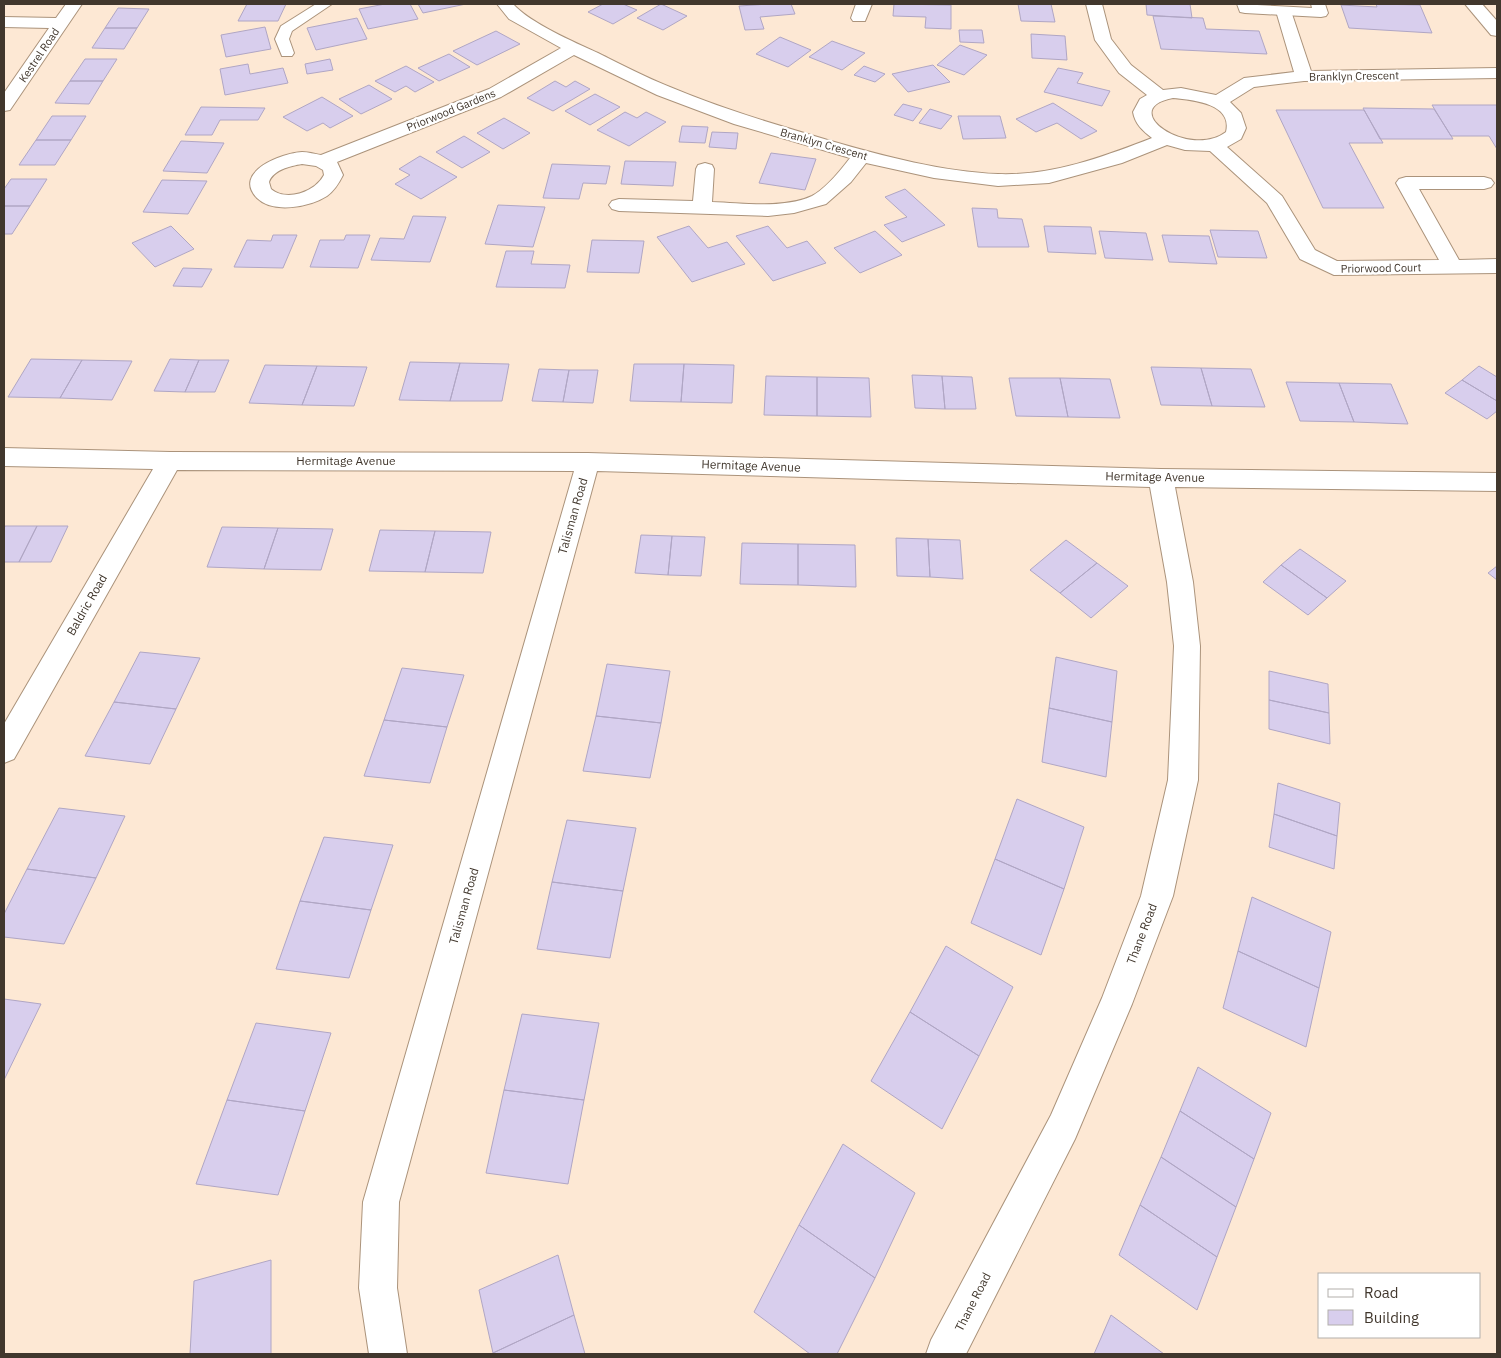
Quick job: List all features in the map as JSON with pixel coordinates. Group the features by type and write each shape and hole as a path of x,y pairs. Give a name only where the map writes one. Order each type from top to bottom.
{"street":[{"name":"Kestrel Road","path":"4,106 74,4"},
{"name":"Branklyn Crescent","path":"505,4 515,16 573,48 663,91 731,117 862,156 934,172 998,180 1049,177 1115,160 1166,139"},
{"path":"1094,4 1103,40 1125,69 1160,96"},
{"path":"1473,4 1497,31"},
{"path":"1284,11 1304,76"},
{"path":"4,22 61,23"},
{"name":"Priorwood Gardens","path":"323,161 495,93 573,48"},
{"name":"Branklyn Crescent","path":"1217,102 1250,82 1304,76 1497,73"},
{"path":"1188,94 1217,102 1228,109 1235,117 1237,126 1235,134 1214,145 1190,145 1166,139 1145,124 1141,115 1143,107 1149,100 1160,96 1188,94"},
{"name":"Priorwood Court","path":"1214,145 1275,200 1307,254 1334,268 1497,266"},
{"path":"619,204 768,210 794,207 819,200 844,178 862,156"},
{"path":"702,206 705,169"},
{"path":"1454,267 1406,183 1484,183"},
{"name":"Hermitage Avenue","path":"4,457 170,461 588,462 1161,478 1497,482"},
{"name":"Baldric Road","path":"4,750 170,461"},
{"name":"Talisman Road","path":"388,1354 378,1288 381,1202 588,462"},
{"name":"Thane Road","path":"946,1354 1063,1127 1116,1004 1157,896 1183,780 1187,646 1180,582 1161,478"}],"lane":[{"path":"287,53 282,39 286,29 325,4"},
{"path":"1244,4 1245,9 1321,13 1318,4"}],"building":[{"path":"247,4 286,4 278,21 238,21"},
{"path":"385,4 410,4 418,19 368,29 359,9"},
{"path":"418,4 466,4 423,13"},
{"path":"603,4 623,4 637,10 613,24 588,12"},
{"path":"661,4 687,16 663,30 637,18"},
{"path":"791,4 795,14 760,17 764,29 745,30 739,6"},
{"path":"894,4 951,5 951,29 925,28 926,17 893,16"},
{"path":"1018,4 1051,4 1055,22 1021,21"},
{"path":"1146,4 1190,4 1192,18 1147,15"},
{"path":"1376,4 1420,5 1432,33 1349,28 1341,5 1377,7"},
{"path":"118,8 149,9 137,28 105,28"},
{"path":"1153,16 1203,18 1206,29 1259,31 1267,54 1161,49"},
{"path":"357,18 367,39 316,50 307,28"},
{"path":"265,27 271,49 226,57 221,35"},
{"path":"105,28 137,28 124,49 92,48"},
{"path":"959,30 982,30 984,43 960,42"},
{"path":"496,31 520,44 477,65 453,51"},
{"path":"1031,34 1065,36 1067,60 1032,58"},
{"path":"780,37 811,50 788,67 756,54"},
{"path":"832,41 865,53 842,70 809,57"},
{"path":"960,45 987,55 964,75 937,65"},
{"path":"449,54 470,67 439,81 418,68"},
{"path":"85,59 117,59 103,81 70,81"},
{"path":"330,59 333,70 307,74 305,64"},
{"path":"248,64 250,74 283,68 288,83 225,95 220,69"},
{"path":"933,65 950,82 908,92 892,74"},
{"path":"406,66 434,82 415,92 406,86 395,92 375,81"},
{"path":"864,66 885,74 875,82 854,75"},
{"path":"1058,68 1083,73 1077,83 1110,91 1102,106 1044,92"},
{"path":"70,81 103,81 89,104 55,103"},
{"path":"555,81 566,87 575,81 590,89 553,111 527,98"},
{"path":"369,85 392,99 361,114 339,99"},
{"path":"595,94 620,107 590,125 565,111"},
{"path":"322,97 353,116 330,128 323,123 307,131 283,117"},
{"path":"1053,103 1097,131 1081,139 1057,123 1036,132 1016,119"},
{"path":"903,104 922,109 913,121 894,115"},
{"path":"1432,105 1497,105 1497,149 1489,136 1451,136"},
{"path":"201,107 265,108 258,120 220,120 212,135 185,135"},
{"path":"1363,108 1434,109 1453,139 1380,139"},
{"path":"930,109 952,116 941,129 919,123"},
{"path":"1276,110 1364,110 1383,143 1349,143 1384,208 1323,208"},
{"path":"625,112 637,118 646,112 666,122 629,146 597,130"},
{"path":"52,116 86,116 71,140 36,140"},
{"path":"958,116 1000,116 1006,138 963,139"},
{"path":"504,118 530,133 503,149 477,133"},
{"path":"682,126 708,127 705,143 679,142"},
{"path":"712,132 738,133 736,149 709,147"},
{"path":"464,136 490,152 462,168 436,152"},
{"path":"36,140 71,140 55,165 19,165"},
{"path":"181,141 224,143 207,173 163,171"},
{"path":"771,153 816,159 805,190 759,183"},
{"path":"420,156 457,177 421,199 395,184 410,175 399,169"},
{"path":"625,161 676,162 673,186 621,184"},
{"path":"552,164 610,166 606,184 583,183 579,199 543,198"},
{"path":"11,179 47,179 30,206 4,206 4,189"},
{"path":"162,180 207,181 188,214 143,212"},
{"path":"905,189 945,225 902,242 884,225 907,217 885,197"},
{"path":"498,205 545,207 533,247 485,244"},
{"path":"4,206 30,206 12,234 4,234"},
{"path":"972,208 997,209 998,218 1022,219 1029,247 978,247"},
{"path":"413,216 446,217 430,262 371,260 380,238 404,239"},
{"path":"171,226 194,249 155,267 132,243"},
{"path":"689,226 708,248 727,242 745,264 692,282 657,237"},
{"path":"768,226 787,248 807,241 826,263 773,281 736,236"},
{"path":"1044,226 1091,227 1096,254 1048,252"},
{"path":"1210,230 1258,231 1267,258 1218,257"},
{"path":"875,231 902,255 860,273 834,248"},
{"path":"1099,231 1146,233 1153,260 1105,258"},
{"path":"273,235 297,235 283,268 234,267 247,240 271,241"},
{"path":"346,235 370,235 358,268 310,267 320,240 344,240"},
{"path":"1162,235 1209,236 1217,264 1169,262"},
{"path":"592,240 644,241 639,273 587,272"},
{"path":"506,251 534,251 531,264 570,265 565,288 496,287"},
{"path":"183,268 212,269 202,287 173,286"},
{"path":"31,359 82,360 60,398 8,397"},
{"path":"170,359 199,360 185,392 154,391"},
{"path":"82,360 132,361 112,400 60,398"},
{"path":"199,360 229,360 215,392 185,392"},
{"path":"410,362 460,363 450,401 399,400"},
{"path":"460,363 509,364 502,401 450,401"},
{"path":"634,364 684,364 681,402 630,401"},
{"path":"684,364 734,365 732,403 681,402"},
{"path":"265,365 317,366 302,405 249,403"},
{"path":"317,366 367,367 354,406 302,405"},
{"path":"1479,366 1497,377 1497,401 1462,380"},
{"path":"1151,367 1201,368 1212,406 1161,405"},
{"path":"1201,368 1251,369 1265,407 1212,406"},
{"path":"539,369 569,370 563,402 532,401"},
{"path":"569,370 598,370 593,403 563,402"},
{"path":"912,375 942,376 945,409 915,408"},
{"path":"766,376 817,377 817,416 764,415"},
{"path":"942,376 972,377 976,409 945,409"},
{"path":"817,377 869,378 871,417 817,416"},
{"path":"1009,378 1060,378 1068,417 1016,416"},
{"path":"1060,378 1110,379 1120,418 1068,417"},
{"path":"1462,380 1497,401 1497,411 1487,419 1445,393"},
{"path":"1286,382 1339,383 1354,422 1300,421"},
{"path":"1339,383 1391,384 1408,424 1354,422"},
{"path":"5,526 37,526 19,562 4,562"},
{"path":"37,526 68,526 51,562 19,562"},
{"path":"222,527 278,528 264,569 207,567"},
{"path":"278,528 333,529 321,570 264,569"},
{"path":"380,530 435,531 425,572 369,571"},
{"path":"435,531 491,532 483,573 425,572"},
{"path":"641,535 672,536 668,575 635,573"},
{"path":"672,536 705,537 701,576 668,575"},
{"path":"896,538 928,539 930,577 897,576"},
{"path":"928,539 960,540 963,579 930,577"},
{"path":"1066,540 1097,563 1060,593 1030,570"},
{"path":"742,543 798,544 798,585 740,584"},
{"path":"798,544 855,545 856,587 798,585"},
{"path":"1300,549 1346,581 1327,598 1281,565"},
{"path":"1097,563 1128,586 1091,618 1060,593"},
{"path":"1281,565 1327,598 1308,615 1263,582"},
{"path":"1497,566 1497,580 1488,573"},
{"path":"140,652 200,658 176,709 114,702"},
{"path":"1056,657 1117,671 1112,722 1049,708"},
{"path":"607,664 670,671 661,723 596,716"},
{"path":"402,668 464,675 447,727 384,720"},
{"path":"1269,671 1328,684 1329,713 1269,700"},
{"path":"1269,700 1329,713 1330,744 1269,729"},
{"path":"114,702 176,709 150,764 85,756"},
{"path":"1049,708 1112,722 1106,777 1042,762"},
{"path":"596,716 661,723 650,778 583,771"},
{"path":"384,720 447,727 430,783 364,776"},
{"path":"1278,783 1340,803 1337,836 1274,814"},
{"path":"1017,799 1084,827 1064,889 995,859"},
{"path":"59,808 125,816 96,878 27,869"},
{"path":"1274,814 1337,836 1334,869 1269,847"},
{"path":"567,820 636,828 623,891 552,882"},
{"path":"324,837 393,845 371,910 300,901"},
{"path":"995,859 1064,889 1041,955 971,923"},
{"path":"27,869 96,878 64,944 4,937 4,914"},
{"path":"552,882 623,891 610,958 537,949"},
{"path":"1252,897 1331,932 1319,988 1238,951"},
{"path":"300,901 371,910 349,978 276,969"},
{"path":"946,946 1013,987 979,1056 910,1012"},
{"path":"1238,951 1319,988 1306,1047 1223,1008"},
{"path":"4,999 41,1004 4,1080"},
{"path":"910,1012 979,1056 942,1129 871,1081"},
{"path":"522,1014 599,1023 584,1100 504,1090"},
{"path":"256,1023 331,1033 305,1111 227,1100"},
{"path":"1198,1067 1271,1113 1254,1159 1180,1111"},
{"path":"504,1090 584,1100 568,1184 486,1173"},
{"path":"227,1100 305,1111 278,1195 196,1184"},
{"path":"1180,1111 1254,1159 1236,1207 1161,1157"},
{"path":"843,1144 915,1193 875,1278 799,1225"},
{"path":"1161,1157 1236,1207 1217,1257 1140,1205"},
{"path":"1140,1205 1217,1257 1197,1310 1119,1255"},
{"path":"799,1225 875,1278 837,1354 810,1354 754,1312"},
{"path":"558,1255 574,1315 493,1353 479,1290"},
{"path":"271,1260 271,1354 190,1354 194,1281"},
{"path":"574,1315 585,1354 493,1354 493,1353"},
{"path":"1111,1315 1164,1354 1094,1354"}]}
